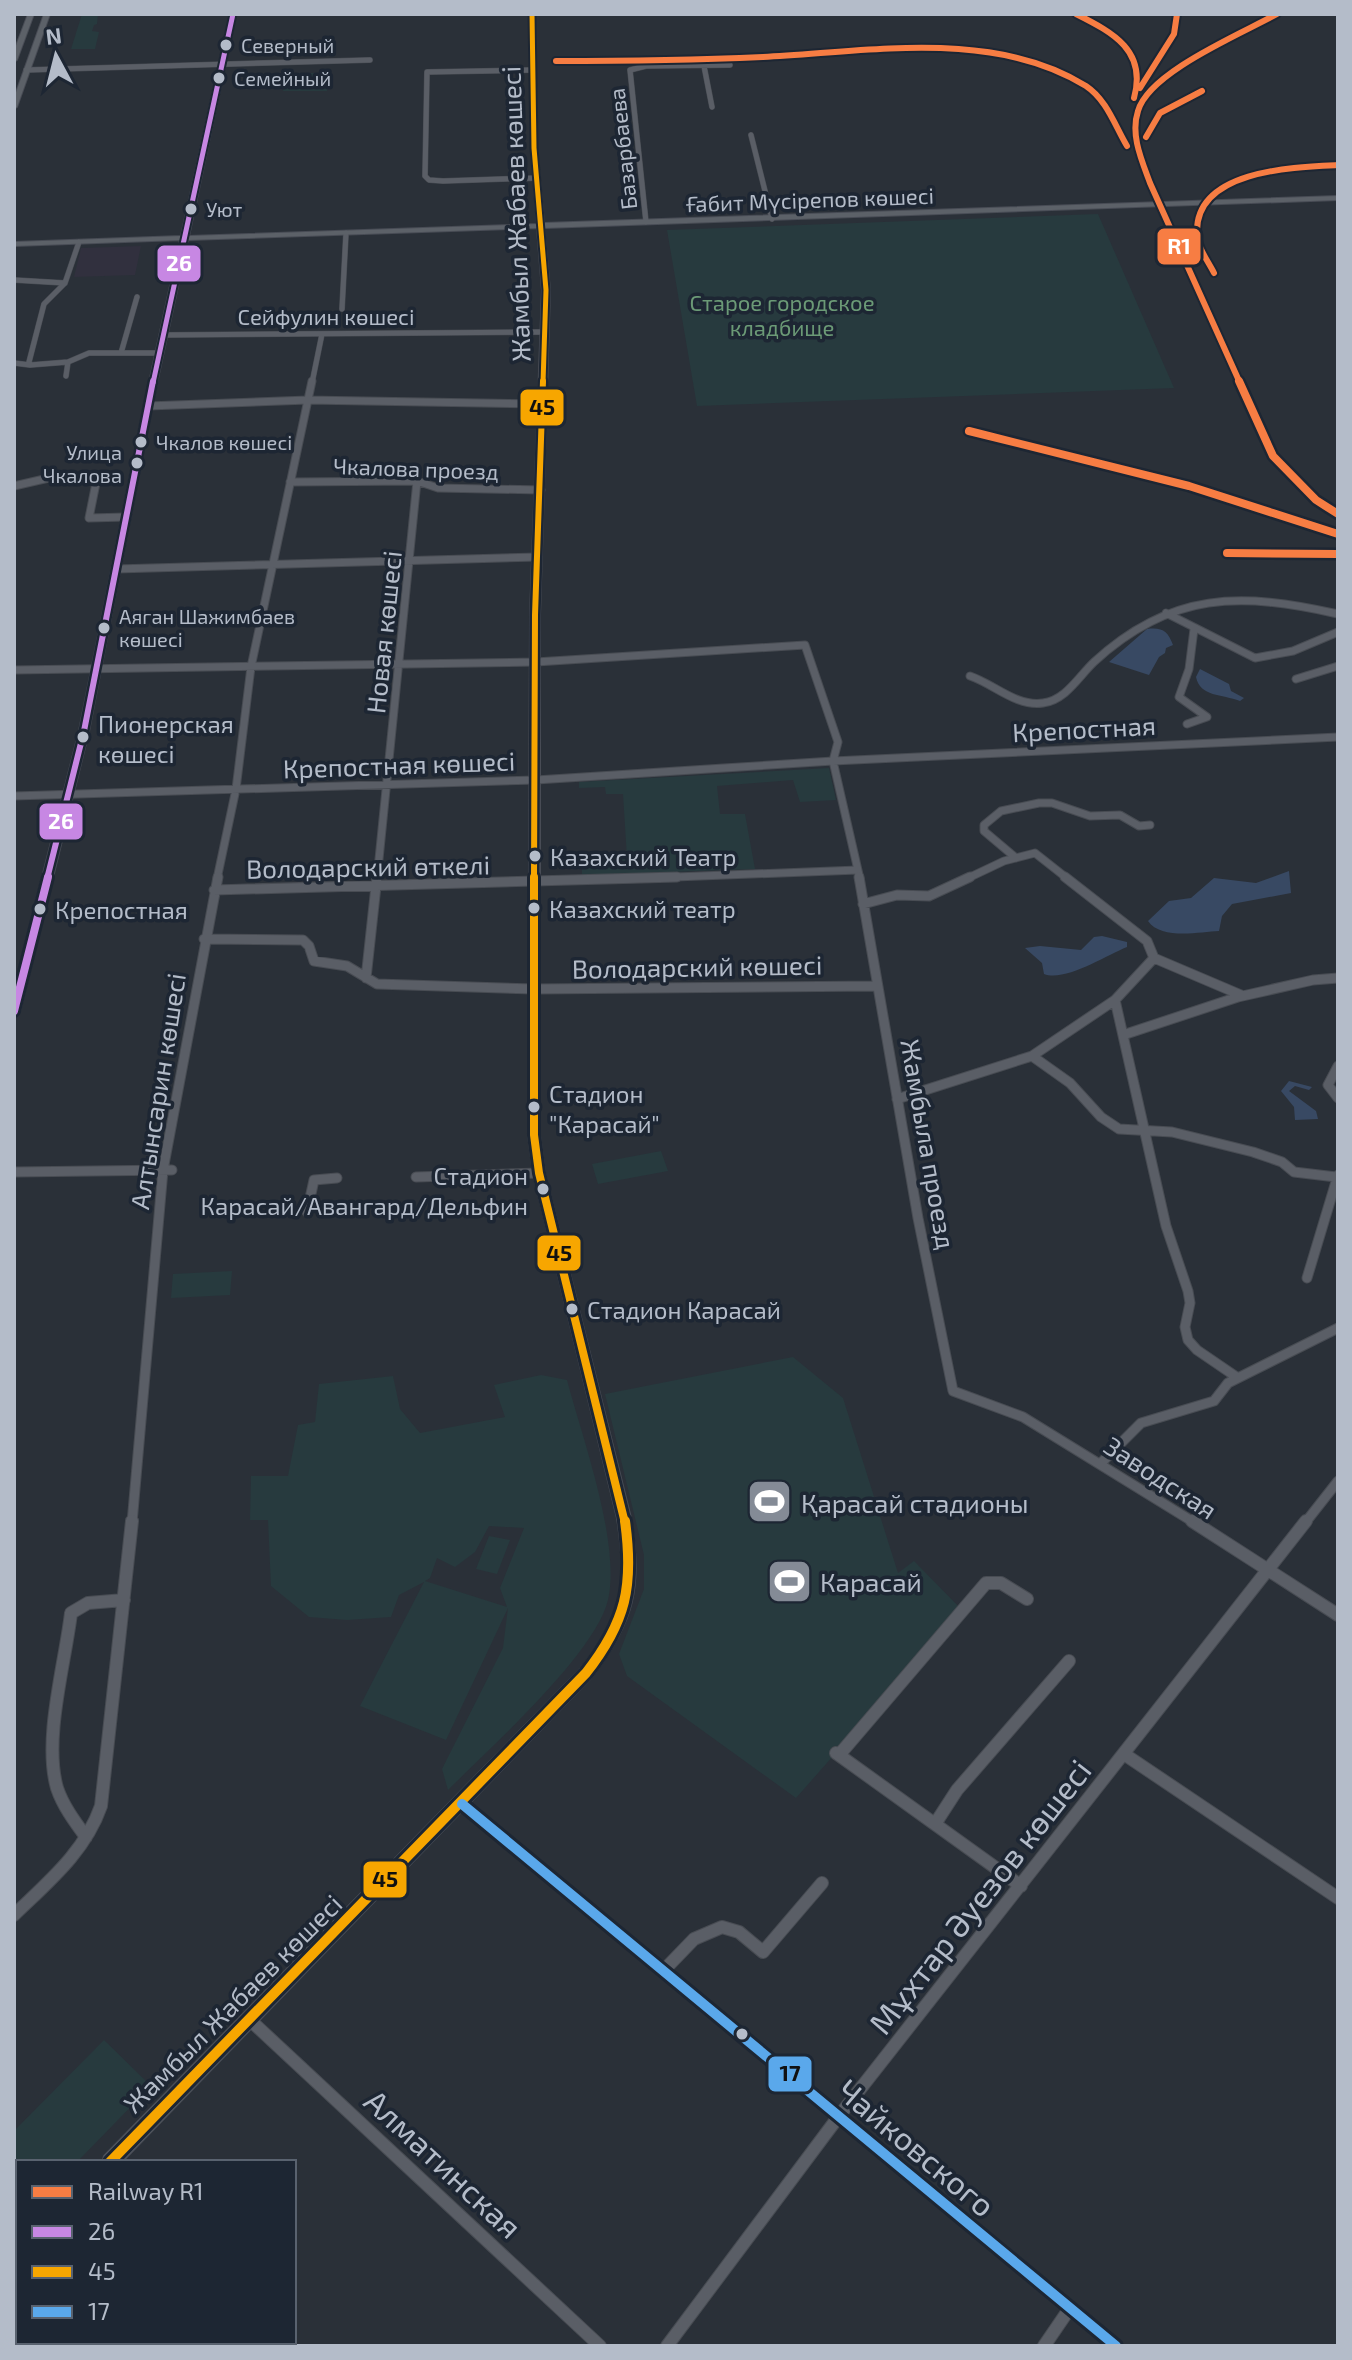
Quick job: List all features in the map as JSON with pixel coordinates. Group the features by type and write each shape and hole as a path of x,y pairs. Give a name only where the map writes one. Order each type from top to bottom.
{"main road":[{"path":"15,56 31,14"},
{"path":"14,105 47,14"},
{"path":"14,1011 97,670 148,406 233,14"},
{"name":"Жамбыл Жабаев көшесі","path":"112,2160 462,1804 597,1660 616,1633 630,1589 631,1555 624,1518 539,1173 533,1112 536,662 546,265 537,178 532,14"},
{"path":"15,56 33,52"},
{"name":"Ғабит Мүсірепов көшесі","path":"183,238 1338,198"},
{"path":"14,244 183,238"}],"street":[{"path":"26,70 370,60"},
{"path":"712,107 704,66 730,65"},
{"name":"Базарбаева","path":"646,222 630,72 635,67 646,66 704,66"},
{"path":"533,70 427,72 425,147 427,179 537,178"},
{"path":"751,135 772,219"},
{"path":"342,309 346,233"},
{"path":"30,365 44,304 65,283 79,242"},
{"path":"14,280 65,283"},
{"path":"121,353 137,297"},
{"name":"Сейфулин көшесі","path":"163,335 546,332"},
{"name":"Алтынсарин көшесі","path":"14,1915 71,1855 99,1815 168,1170 204,939 236,789 251,667 322,334"},
{"path":"14,363 68,362 89,353 159,353"},
{"path":"66,376 68,362"},
{"path":"148,406 308,400 544,404"},
{"path":"14,486 53,477"},
{"name":"Чкалова проезд","path":"290,482 417,481 438,488 541,490"},
{"name":"Новая көшесі","path":"366,978 417,481"},
{"path":"96,483 89,518 126,517"},
{"path":"116,569 538,557"},
{"path":"970,676 1022,702 1049,702 1059,697 1139,624 1166,613 1214,601 1251,598 1338,614"},
{"path":"1166,613 1255,658 1293,651 1338,632"},
{"path":"1187,724 1207,717 1179,697 1189,669 1194,629"},
{"name":"Жамбыла проезд","path":"536,662 805,645 838,742 833,761 858,870 897,1099 953,1391"},
{"path":"14,670 536,662"},
{"path":"1296,679 1338,666"},
{"name":"Крепостная","path":"833,761 1338,737"},
{"name":"Крепостная көшесі","path":"14,796 536,780 833,761"},
{"path":"1016,858 984,831 984,825 1001,811 1052,803 1090,816 1120,815 1139,826 1150,825"},
{"path":"863,904 886,896 929,896 965,877 1035,853 1147,941 1154,958 1241,995"},
{"name":"Володарский өткелі","path":"214,890 858,870"},
{"name":"Володарский көшесі","path":"204,939 303,940 309,946 314,961 347,966 377,984 534,989 877,986"},
{"path":"897,1099 1032,1056 1115,1000 1154,958"},
{"path":"1123,1035 1241,995 1281,988 1297,981 1338,978"},
{"path":"1115,1000 1166,1226 1188,1291 1190,1303 1185,1327 1188,1340 1197,1350 1238,1378"},
{"path":"1032,1056 1070,1083 1108,1124 1119,1129 1172,1132 1253,1152 1282,1162 1294,1172 1337,1176 1307,1278"},
{"path":"1338,1066 1328,1085 1338,1098"},
{"path":"14,1172 168,1170"},
{"path":"416,1177 539,1173"},
{"path":"307,1212 314,1180 337,1178"},
{"path":"1101,1463 1141,1423 1214,1401 1228,1383 1338,1328"},
{"name":"Заводская","path":"953,1391 1023,1417 1101,1463 1338,1615"},
{"name":"Мұхтар Әуезов көшесі","path":"667,2346 839,2116 1338,1481"},
{"path":"1021,1886 838,1754 986,1583 1001,1583 1027,1599"},
{"path":"86,1837 67,1810 55,1780 54,1743 71,1613 88,1603 124,1600"},
{"path":"935,1824 957,1790 1069,1661"},
{"path":"1124,1754 1338,1898"},
{"name":"Чайковского","path":"462,1804 666,1968 1116,2346"},
{"path":"666,1968 693,1940 720,1927 734,1929 763,1952 822,1883"},
{"name":"Алматинская","path":"250,2020 600,2346"},
{"path":"1044,2346 1070,2308"}],"shaded area":[{"path":"141,246 135,275 74,277 81,248"}],"green space":[{"path":"82,14 98,14 92,31 99,32 95,49 71,49"},
{"path":"286,73 330,73 327,91 283,91"},
{"name":"Старое городское кладбище","path":"1098,214 1174,388 697,406 667,230"},
{"path":"829,768 836,800 800,802 793,780 717,786 720,814 745,814 755,869 582,875 582,860 627,858 623,794 606,794 605,787 579,788 579,782"},
{"path":"661,1151 668,1171 598,1184 592,1164"},
{"path":"232,1271 230,1295 171,1298 173,1274"},
{"name":"Карасай","path":"793,1357 843,1398 898,1573 914,1561 962,1610 796,1798 627,1676 619,1654 644,1589 644,1555 605,1394"},
{"path":"541,1375 567,1380 605,1520 611,1577 608,1600 583,1647 539,1700 448,1790 442,1769 503,1648 508,1608 446,1740 360,1706 424,1582 399,1595 391,1617 347,1620 309,1617 271,1586 268,1520 250,1520 251,1476 288,1476 298,1425 315,1422 319,1384 393,1376 400,1409 420,1433 505,1417 494,1385","holes":["489,1526 524,1528 500,1588 507,1607 425,1581 430,1578 437,1558 455,1567 475,1552"]},
{"path":"489,1536 510,1540 497,1574 476,1569"},
{"path":"104,2040 151,2086 79,2160 16,2160 16,2214 14,2131"}],"water":[{"path":"1147,629 1164,631 1173,645 1166,648 1149,675 1109,662"},
{"path":"1200,669 1229,684 1231,691 1244,698 1240,701 1207,692 1196,677"},
{"path":"1289,871 1291,893 1232,904 1222,916 1219,931 1171,933 1154,927 1148,921 1169,901 1191,898 1214,878 1256,883"},
{"path":"1094,937 1127,942 1127,947 1085,967 1053,976 1044,974 1042,963 1025,948 1040,946 1081,950"},
{"path":"1289,1081 1312,1087 1309,1090 1295,1086 1289,1091 1316,1111 1318,1119 1295,1120 1294,1107 1281,1091"}],"rail line":[{"name":"R1","path":"1076,14 1115,37 1131,53 1139,73 1134,98"},
{"name":"R1","path":"1140,88 1174,34 1177,14"},
{"name":"R1","path":"1277,14 1165,75 1152,87 1137,112 1136,138 1150,183 1273,456 1316,500 1338,514"},
{"name":"R1","path":"556,61 738,58 886,50 974,52 1016,58 1054,69 1087,87 1105,106 1127,146"},
{"name":"R1","path":"1146,137 1154,119 1167,107 1202,91"},
{"name":"R1","path":"1214,273 1197,233 1200,212 1211,196 1250,176 1338,165"},
{"name":"R1","path":"969,431 1189,486 1338,534"},
{"name":"R1","path":"1227,553 1338,554"}],"transit line":[{"name":"26","path":"14,1011 84,731 148,406 233,14"},
{"name":"45","path":"112,2160 586,1673 612,1636 626,1601 629,1563 624,1518 539,1173 534,1135 535,615 546,290 534,148 532,14"},
{"name":"17","path":"462,1804 1116,2346"}],"place":[{"name":"Северный","path":"226,45"},
{"name":"Семейный","path":"219,78"},
{"name":"Уют","path":"191,209"},
{"name":"Чкалов көшесі","path":"141,442"},
{"name":"Улица Чкалова","path":"137,463"},
{"name":"Аяган Шажимбаев көшесі","path":"104,628"},
{"name":"Пионерская көшесі","path":"83,737"},
{"name":"Казахский Театр","path":"535,856"},
{"name":"Казахский театр","path":"534,908"},
{"name":"Крепостная","path":"40,909"},
{"name":"Стадион \"Карасай\"","path":"534,1107"},
{"name":"Стадион Карасай/Авангард/Дельфин","path":"543,1189"},
{"name":"Стадион Карасай","path":"572,1309"},
{"name":"Қарасай стадионы","path":"770,1502"},
{"name":"Карасай","path":"789,1581"}]}
